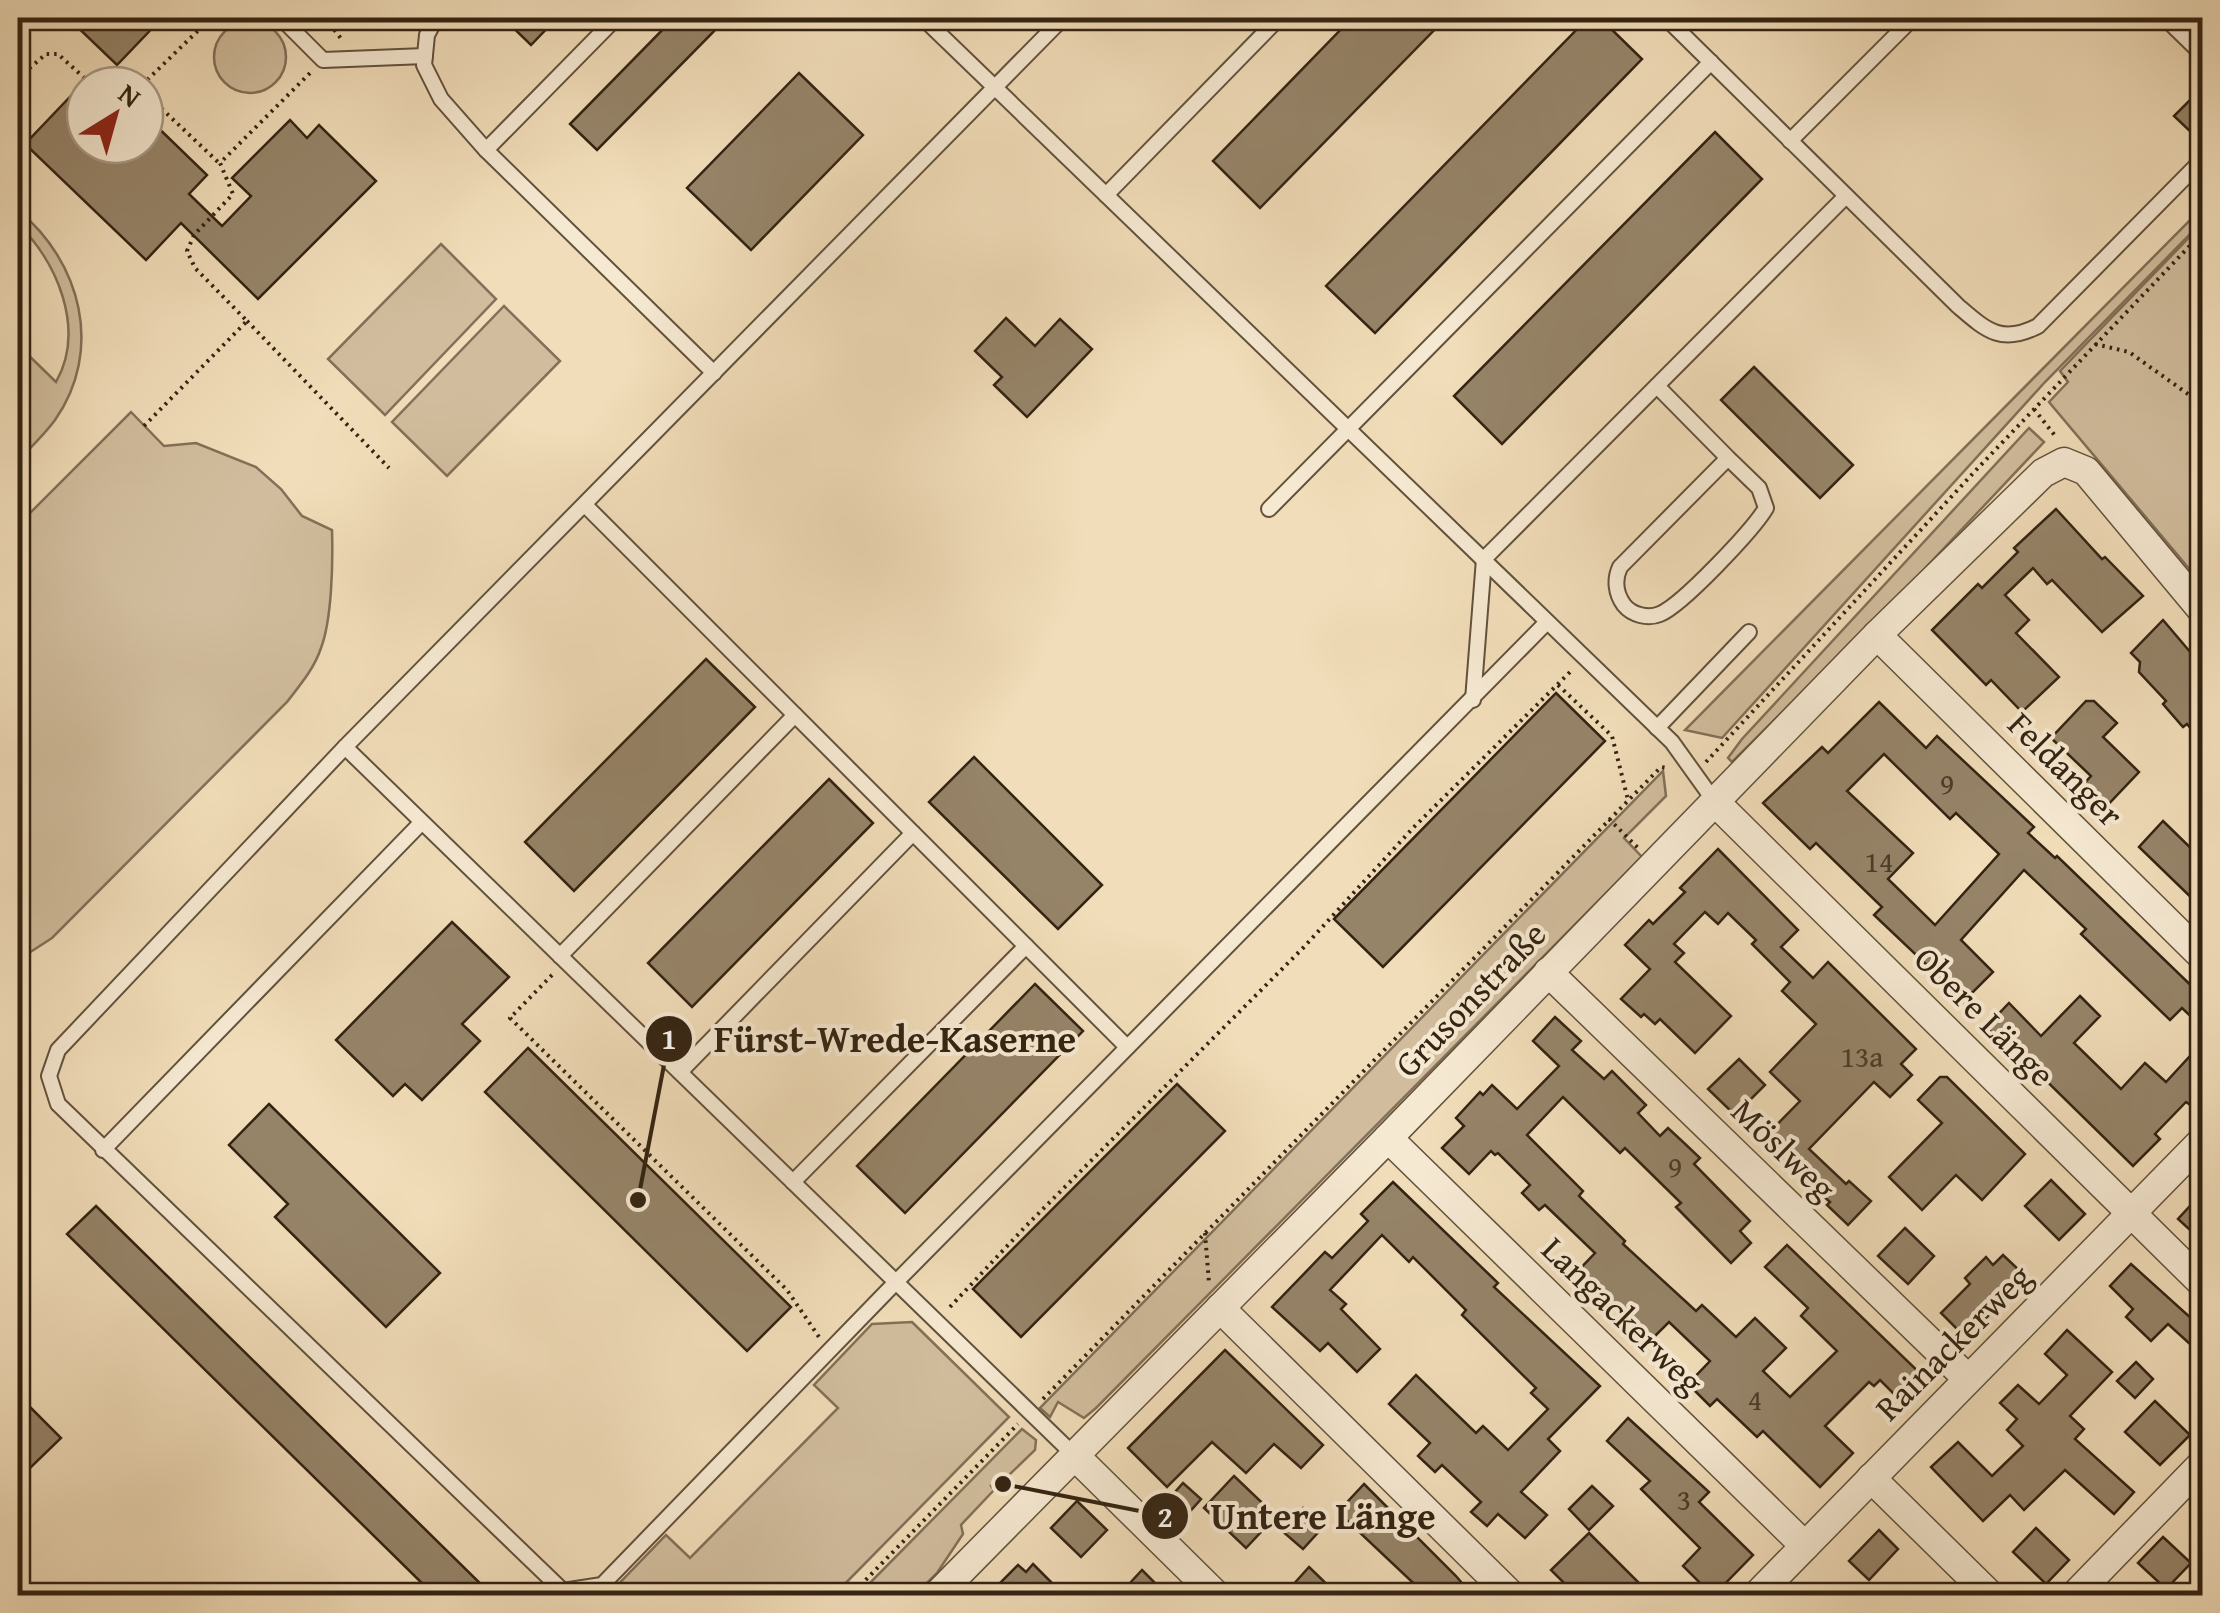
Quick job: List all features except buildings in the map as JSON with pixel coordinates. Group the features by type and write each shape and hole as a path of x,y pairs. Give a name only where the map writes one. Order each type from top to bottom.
{"street":[{"name":"Grusonstraße","path":"936,1596 1877,635 2042,472 2064,462 2086,471 2202,610"},
{"name":"Feldanger","path":"1877,635 2202,956"},
{"name":"Obere Länge","path":"1714,802 2202,1283"},
{"name":"Möslweg","path":"1548,972 1968,1379"},
{"name":"Langackerweg","path":"1388,1138 1805,1546"},
{"name":"Rainackerweg","path":"1756,1596 2202,1141"},
{"path":"1220,1308 1512,1596"},
{"path":"1074,1455 1217,1596"},
{"path":"2074,1596 2202,1464"},
{"path":"1871,1478 1991,1596"}],"lane":[{"path":"281,18 324,60 425,56"},
{"path":"436,18 426,35 424,65 441,98 486,150 714,373"},
{"path":"486,150 616,18"},
{"path":"922,18 1672,742 1714,802"},
{"path":"1063,18 586,506 345,746 58,1050 50,1076 58,1104 563,1592 602,1585 1547,622"},
{"path":"1106,195 1279,18"},
{"path":"1666,18 1984,328 2000,335 2020,336 2038,326 2202,160"},
{"path":"1790,141 1913,18"},
{"path":"2165,18 2202,54"},
{"path":"1269,509 1711,62"},
{"path":"1472,701 1484,560 1846,196"},
{"path":"1657,386 1759,488 1766,508 1681,600 1656,616 1635,614 1626,608 1618,592 1616,576 1620,568 1728,458"},
{"path":"586,506 1127,1047"},
{"path":"1656,728 1748,632"},
{"path":"563,959 795,716"},
{"path":"345,746 1074,1455"},
{"path":"103,1150 422,823"},
{"path":"680,1072 913,833"},
{"path":"793,1182 1026,946"}],"path":[{"path":"163,65 211,18"},
{"path":"18,78 46,54 58,54 70,65"},
{"path":"220,163 324,60"},
{"path":"165,112 220,163 233,194 194,235 188,251 196,268 389,468"},
{"path":"850,1596 1661,767 1694,774 1732,737 2095,344 2202,234"},
{"path":"144,426 248,321"},
{"path":"2095,344 2130,352 2202,404"},
{"path":"936,1321 1025,1226 1304,947 1413,828 1585,657"},
{"path":"1558,684 1612,736 1628,800"},
{"path":"1609,819 1654,864"},
{"path":"563,959 510,1018 787,1290 828,1352"},
{"path":"1206,1233 1210,1297 1220,1308"}],"shaded area":[{"path":"250,21 264,23 276,31 284,43 284,71 276,83 264,91 250,93 236,91 224,83 216,71 214,57 216,43 224,31 236,23"},
{"path":"2202,208 2202,222 2045,382 1722,738 1685,730"},
{"path":"18,210 40,231 70,281 81,337 79,365 70,393 55,420 18,461 18,345 56,382 65,362 68,340 63,297 45,257 18,224"},
{"path":"2202,224 2202,584 2049,402 2068,382 2060,371"},
{"path":"441,244 496,299 385,415 328,359"},
{"path":"504,306 560,361 447,476 392,422"},
{"path":"131,412 164,446 196,443 256,467 281,489 302,516 332,530 328,622 315,663 287,702 52,938 18,960 18,525"},
{"path":"2029,428 2044,442 1899,596 1732,762 1728,758 1742,739"},
{"path":"1663,771 1666,796 1624,838 1642,857 1096,1408 1084,1418 1058,1402 1050,1417 1040,1408"},
{"path":"912,1322 1009,1417 834,1595 608,1595 666,1535 690,1558 838,1408 814,1385 872,1324"},
{"path":"1022,1429 1036,1440 1035,1450 1008,1476 1004,1474 991,1486 994,1490 961,1525 963,1534 937,1573 915,1595 858,1595"}],"place":[{"name":"Fürst-Wrede-Kaserne","path":"638,1200"},
{"name":"Untere Länge","path":"1003,1484"}]}
